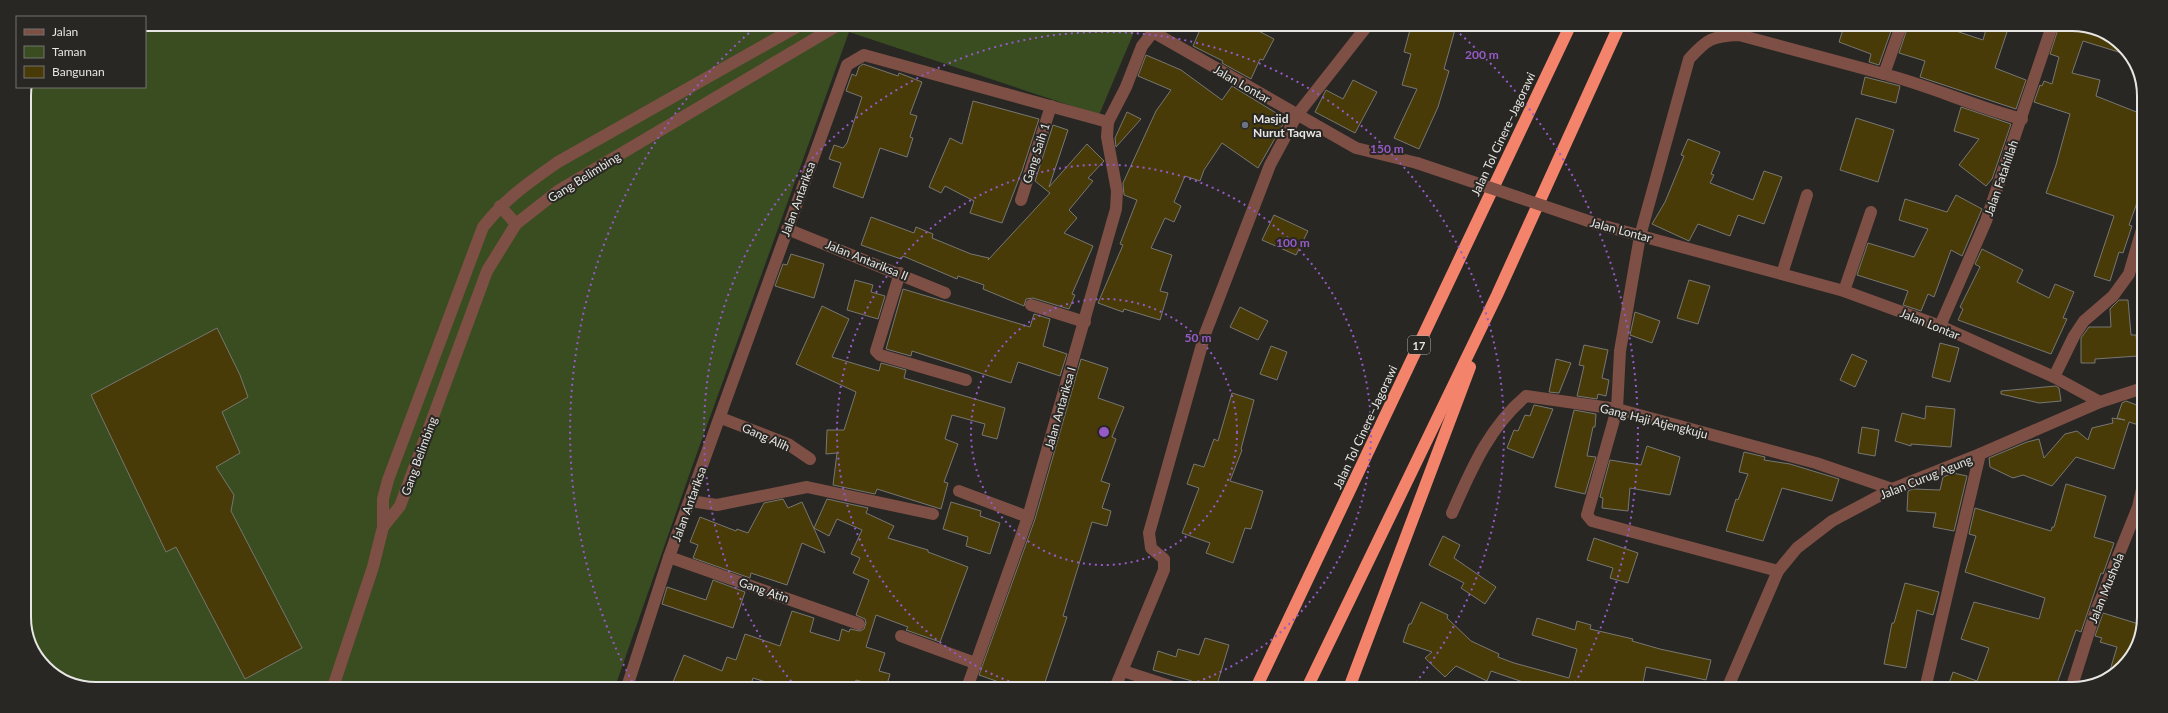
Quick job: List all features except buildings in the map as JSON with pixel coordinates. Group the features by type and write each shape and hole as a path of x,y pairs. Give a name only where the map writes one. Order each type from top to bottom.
{"highway":[{"name":"Jalan Tol Cinere–Jagorawi","path":"1258,682 1568,31"},
{"path":"1310,682 1497,295 1617,31"},
{"path":"1351,682 1497,295"}],"street":[{"name":"Gang Belimbing","path":"335,682 373,567 383,527 383,499 388,480 470,258 483,227 500,206 526,184 558,162 789,31"},
{"name":"Gang Belimbing","path":"383,527 400,506 487,271 516,224 558,191 828,31"},
{"path":"1108,122 1126,87 1142,46 1153,31"},
{"name":"Jalan Lontar","path":"1157,31 1297,115 1356,148 1417,163 1597,224 1844,291 1940,326 2054,377 2100,402"},
{"path":"1118,682 1164,570 1164,559 1150,548 1149,533 1205,334 1270,165 1297,115 1363,31"},
{"path":"1884,74 1899,31"},
{"name":"Jalan Fatahillah","path":"1940,326 1986,221 2022,119 2050,31"},
{"path":"1778,571 1623,531 1592,521 1587,515 1617,409 1620,351 1640,236 1689,59 1704,43 1720,36 1738,35 1903,79 1993,112 2022,119"},
{"name":"Jalan Antariksa","path":"629,682 669,557 721,418 787,229 847,65 864,54 1108,122"},
{"name":"Gang Saih 1","path":"1021,200 1051,106"},
{"name":"Jalan Antariksa I","path":"969,682 1028,517 1085,322 1116,209 1117,191 1107,137 1108,122"},
{"path":"1782,274 1806,195"},
{"path":"500,206 516,224"},
{"path":"1844,291 1871,212"},
{"name":"Jalan Antariksa II","path":"787,229 900,273 945,293"},
{"path":"2054,377 2074,336 2084,321 2113,296 2129,274 2137,247"},
{"path":"900,273 876,351 880,355 966,380"},
{"path":"1031,305 1085,322"},
{"name":"Jalan Curug Agung","path":"1730,682 1778,571 1797,548 1832,521 1892,489 1980,454 2100,402 2137,390"},
{"name":"Gang Haji Atjengkuju","path":"1452,513 1489,436 1510,409 1526,396 1617,409 1816,463 1892,489"},
{"name":"Gang Alih","path":"721,418 788,444 810,459"},
{"path":"1927,682 1980,454"},
{"path":"690,501 717,506 807,487 933,514"},
{"path":"959,491 979,500 1028,517"},
{"name":"Jalan Mushola","path":"2073,682 2094,616 2137,509"},
{"name":"Gang Atin","path":"669,557 859,624"},
{"path":"901,636 975,663"},
{"path":"1123,671 1157,682"}],"green space":[{"path":"146,31 1134,31 1099,115 849,32 692,467 617,682 96,682 79,680 60,671 44,657 33,634 31,621 32,88 146,88"}],"place":[{"name":"Masjid Nurut Taqwa","path":"1245,125"}]}
